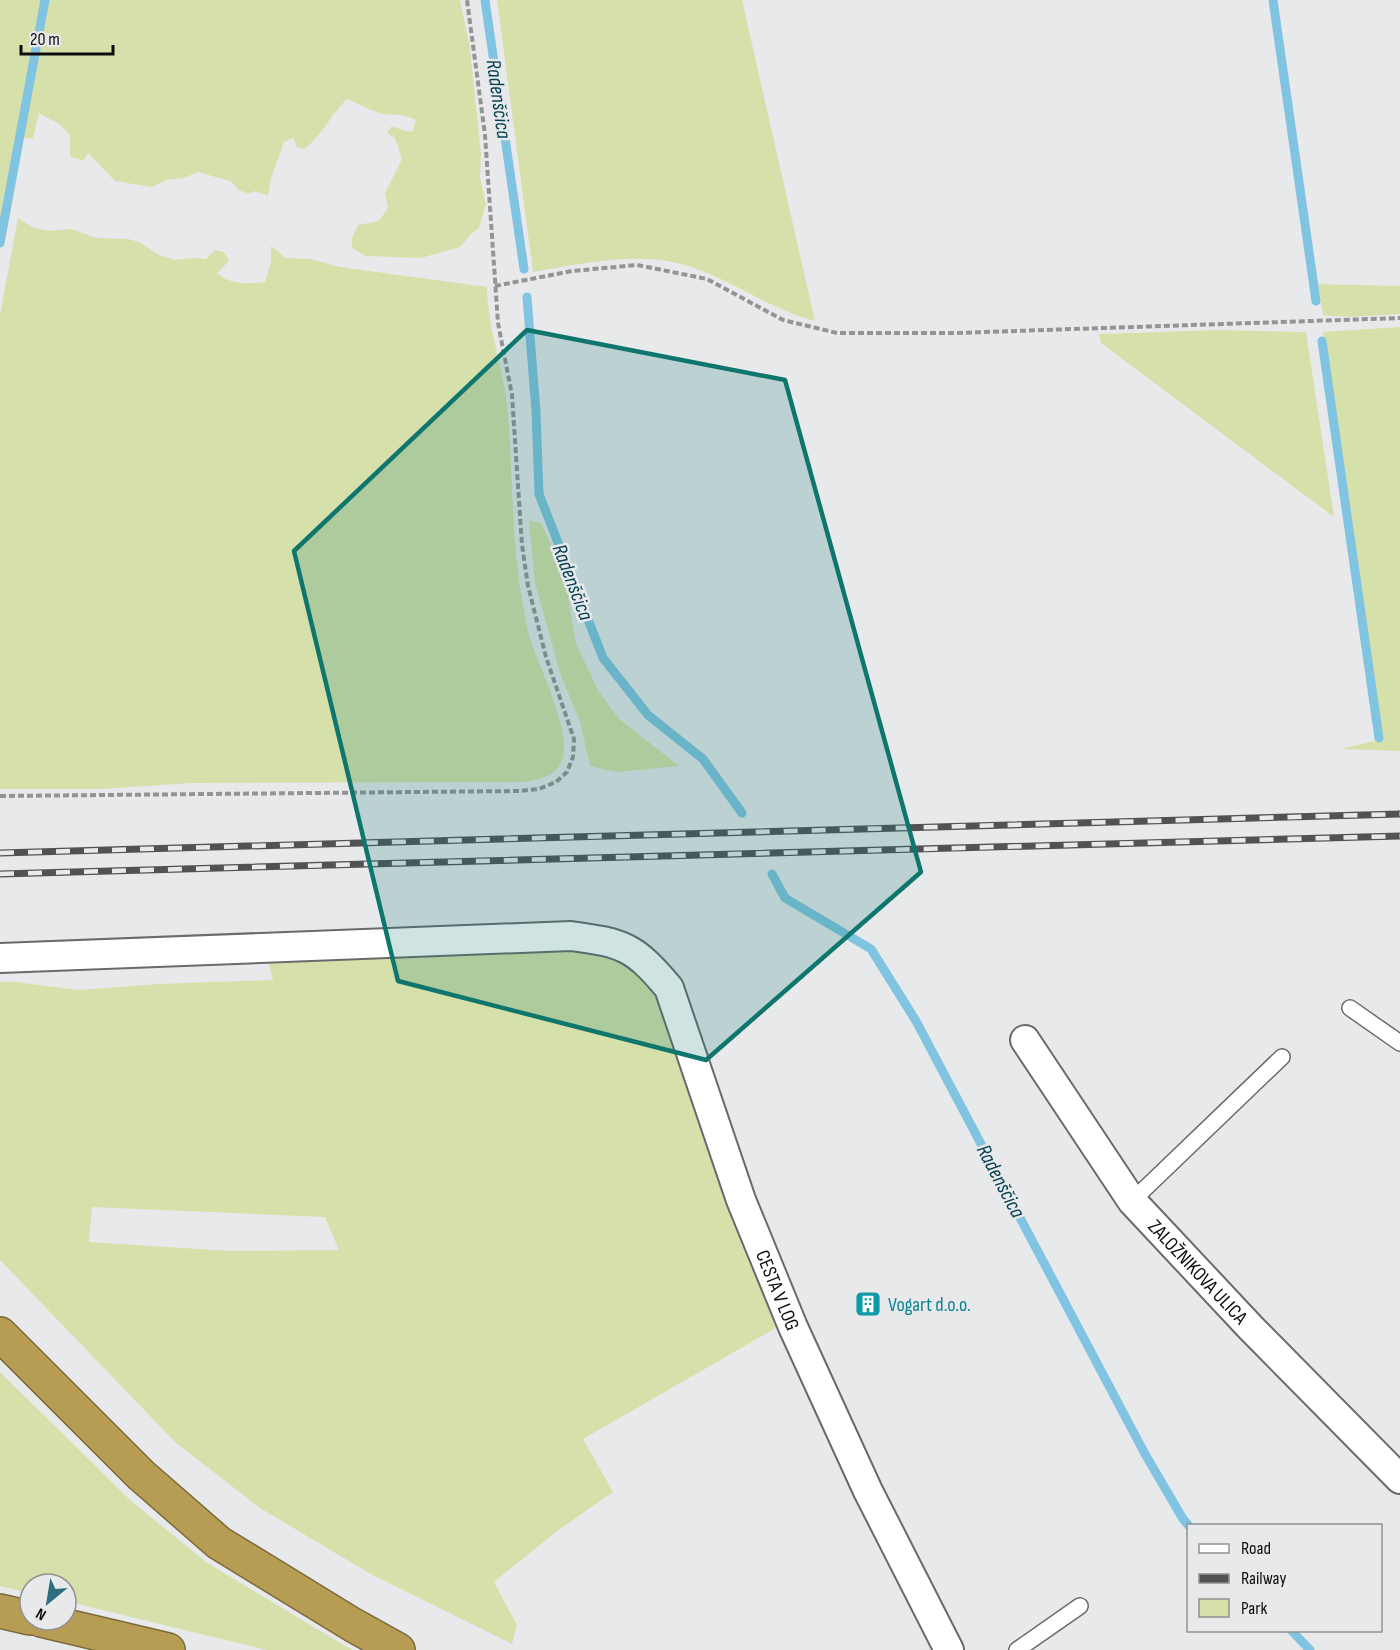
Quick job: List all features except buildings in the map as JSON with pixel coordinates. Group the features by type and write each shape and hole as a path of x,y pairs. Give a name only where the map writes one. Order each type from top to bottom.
{"highway":[{"path":"0,1334 141,1475 219,1543 352,1625 398,1650"},
{"path":"0,1611 18,1615"},
{"path":"78,1629 168,1650"}],"street":[{"name":"CESTA V LOG","path":"0,958 571,936 610,941 629,949 650,965 669,988 741,1200 793,1327 868,1491 949,1650"},
{"name":"ZALOŽNIKOVA ULICA","path":"1024,1040 1132,1201 1251,1328 1400,1479"}],"lane":[{"path":"1350,1008 1400,1042"},
{"path":"1132,1201 1282,1058"},
{"path":"1017,1650 1080,1606"}],"path":[{"path":"0,796 519,791 539,789 556,782 567,772 573,757 574,739 546,657 528,586 522,545 512,395 498,323 485,135 467,0"},
{"path":"495,286 572,271 637,265 707,279 783,320 837,333 956,333 1400,318"}],"highlighted area":[{"path":"527,330 785,380 921,872 706,1060 398,981 294,551"}],"green space":[{"path":"0,0 460,0 470,48 481,155 480,177 486,204 479,228 460,247 421,258 366,256 352,248 352,238 358,225 379,221 388,208 385,193 402,159 395,138 387,133 392,126 412,132 416,120 406,116 379,113 347,99 316,138 304,149 297,147 293,138 284,142 271,178 268,196 255,191 249,194 239,190 230,181 198,172 184,178 166,180 152,187 115,181 88,153 83,161 70,156 70,135 59,124 39,113 33,139 18,137 0,239"},
{"path":"497,0 742,0 815,321 785,310 712,275 677,263 657,260 615,260 533,272"},
{"path":"18,218 34,228 50,231 72,229 96,238 128,239 139,242 159,255 175,260 206,259 215,250 224,252 229,261 217,273 227,280 239,283 265,282 271,262 271,246 286,258 310,259 340,267 487,287 490,319 508,413 518,576 530,639 553,698 564,745 561,763 553,772 548,776 524,782 192,783 101,789 0,789 0,315"},
{"path":"1318,284 1400,286 1400,314 1348,317 1323,315"},
{"path":"1400,327 1400,751 1341,749 1382,739 1350,503 1323,332"},
{"path":"1218,330 1306,332 1334,517 1101,343 1099,334"},
{"path":"529,520 542,524 565,578 576,644 598,690 618,718 679,766 618,772 590,766 580,721 561,676 535,583"},
{"path":"530,948 610,956 646,977 666,1003 781,1321 774,1329 583,1439 613,1492 557,1531 494,1582 517,1625 512,1644 369,1573 260,1508 175,1442 0,1260 0,982 79,990 158,984 273,980 268,961","holes":["92,1207 325,1217 339,1250 230,1251 89,1242"]},
{"path":"0,1372 130,1500 206,1562 352,1650 266,1650 78,1604 78,1572 18,1572 18,1590 0,1586"}],"waterway":[{"path":"0,243 45,0"},
{"name":"Radenščica","path":"485,0 524,269"},
{"path":"1273,0 1316,301"},
{"name":"Radenščica","path":"527,297 536,412 539,494 603,658 648,715 703,759 742,813"},
{"path":"1322,341 1379,738"},
{"name":"Radenščica","path":"772,874 785,898 871,949 916,1021 1145,1454 1187,1524"},
{"name":"Radenščica","path":"1293,1632 1310,1650"}],"railway":[{"path":"0,853 1400,814"},
{"path":"0,874 1400,836"}],"place":[{"name":"Vogart d.o.o.","path":"868,1304"}]}
